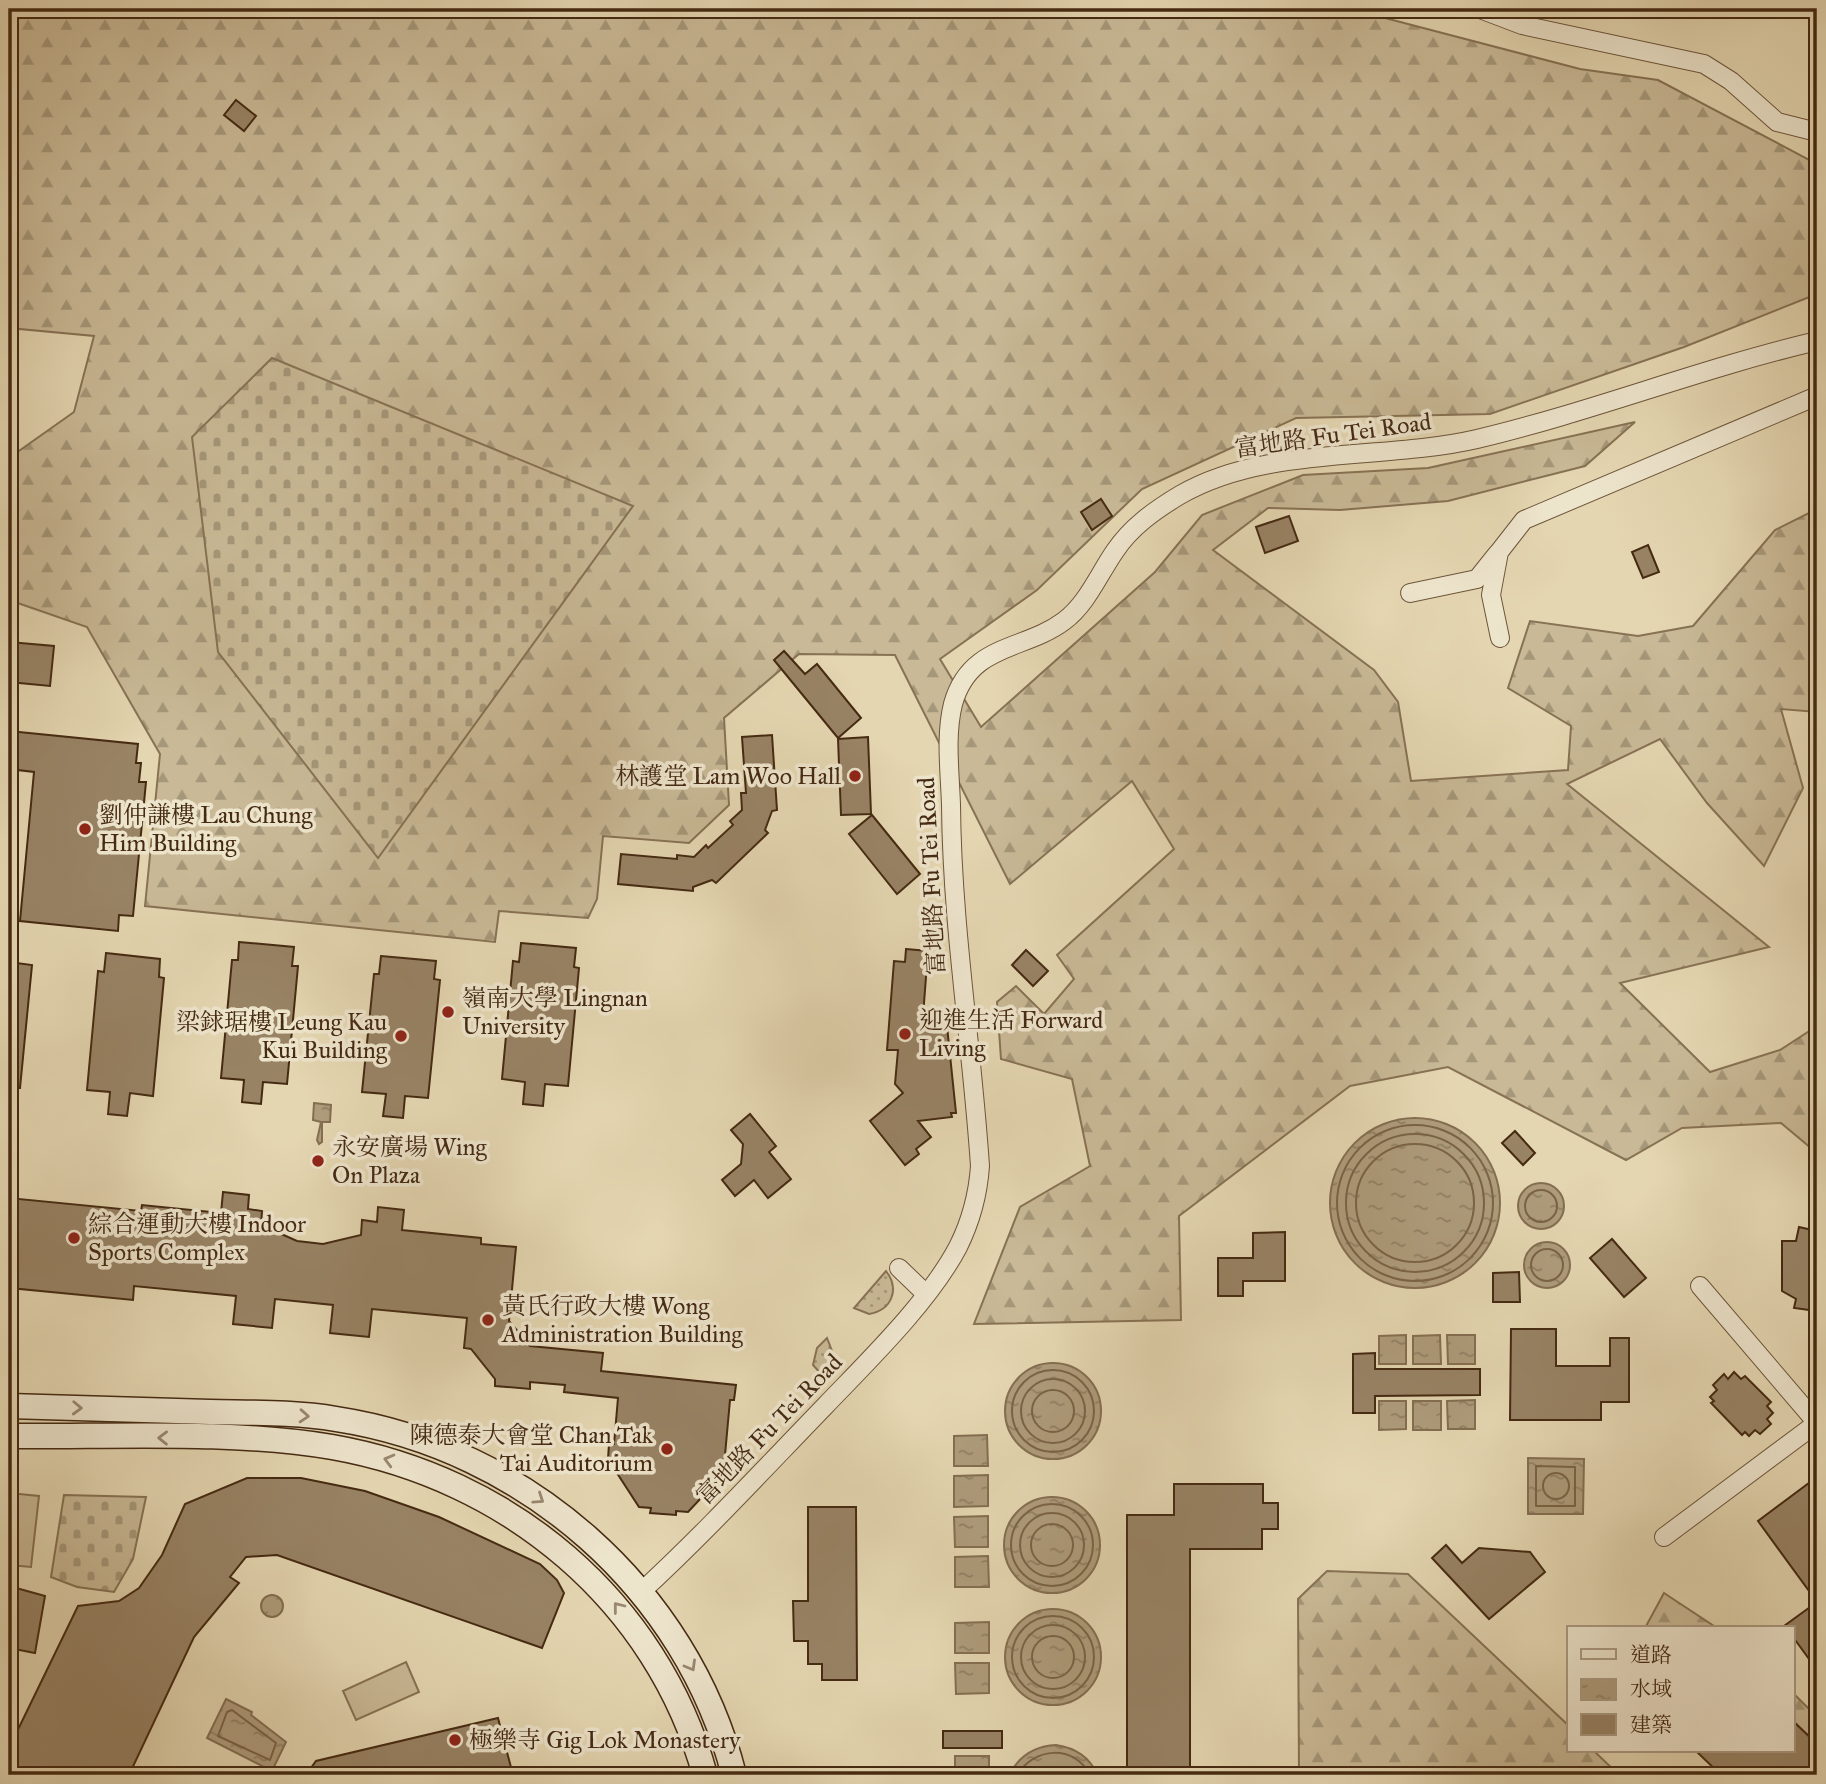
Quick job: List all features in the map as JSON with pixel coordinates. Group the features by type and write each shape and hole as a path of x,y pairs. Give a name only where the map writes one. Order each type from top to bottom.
{"main road":[{"path":"9,1406 335,1419 396,1432 467,1459 527,1491 582,1530 641,1592 693,1669 720,1728 734,1775"},
{"path":"9,1436 293,1443 374,1456 466,1489 500,1508 559,1548 609,1597 669,1683 685,1714 705,1775"}],"street":[{"path":"1480,9 1522,25 1704,64 1731,81 1777,122 1817,132"},
{"name":"富地路 Fu Tei Road","path":"641,1592 692,1545 870,1359 925,1293 950,1259 966,1230 979,1178 951,871 951,717 956,696 970,673 999,649 1050,629 1067,619 1131,531 1166,504 1213,479 1260,467 1474,440 1817,341"},
{"path":"1410,593 1477,579 1532,514 1817,396"},
{"path":"1499,552 1491,595 1500,638"},
{"path":"899,1268 925,1293"},
{"path":"1664,1537 1817,1423 1700,1286"}],"green space":[{"path":"9,9 1251,9 1312,17 1366,13 1580,69 1658,80 1817,164 1817,294 1684,347 1490,414 1296,418 1142,489 1037,590 940,659 981,727 1155,572 1202,515 1303,475 1428,468 1635,422 1585,466 1448,501 1340,510 1268,508 1213,550 1374,670 1398,702 1411,781 1568,770 1571,726 1508,688 1530,621 1638,636 1693,626 1775,530 1817,509 1817,712 1781,709 1803,788 1764,866 1707,803 1660,739 1567,784 1769,947 1620,983 1710,1072 1780,1050 1817,1026 1817,1153 1781,1123 1682,1128 1626,1160 1448,1067 1350,1086 1179,1216 1181,1320 974,1324 1020,1207 1090,1166 1072,1079 1001,1059 997,1002 1016,986 1044,1014 1074,979 1057,955 1174,849 1132,781 1010,884 895,655 799,654 724,718 729,805 689,843 603,836 597,899 588,918 499,911 495,942 145,906 160,754 87,627 9,600 9,458 74,412 94,336 9,328"},
{"path":"272,358 633,506 378,858 218,652 192,437"},
{"path":"886,1271 893,1291 888,1303 877,1312 869,1314 854,1308"},
{"path":"827,1338 834,1356 830,1367 822,1375 813,1365 817,1348"},
{"path":"9,1493 39,1496 31,1567 9,1565"},
{"path":"64,1495 146,1497 133,1559 114,1592 77,1587 51,1577"},
{"path":"1327,1571 1408,1574 1567,1724 1567,1752 1595,1752 1619,1775 1299,1775 1298,1599"},
{"path":"1664,1593 1714,1626 1646,1626"},
{"path":"406,1662 419,1692 356,1720 343,1691"},
{"path":"1794,1694 1817,1717 1817,1744 1794,1722"}],"water":[{"path":"314,1103 331,1105 330,1122 322,1122 322,1142 319,1144 317,1140 321,1122 313,1120"},
{"path":"1415,1118 1448,1124 1475,1143 1494,1170 1500,1203 1494,1236 1475,1263 1448,1282 1415,1288 1382,1282 1355,1263 1336,1236 1330,1203 1336,1170 1355,1143 1382,1124"},
{"path":"1541,1183 1557,1190 1564,1206 1557,1222 1541,1229 1525,1222 1518,1206 1525,1190"},
{"path":"1547,1242 1563,1249 1570,1265 1563,1281 1547,1288 1531,1281 1524,1265 1531,1249"},
{"path":"1406,1335 1406,1364 1379,1364 1379,1336"},
{"path":"1440,1335 1441,1364 1413,1364 1413,1336"},
{"path":"1447,1335 1475,1335 1475,1364 1448,1364"},
{"path":"1053,1363 1071,1367 1087,1377 1097,1393 1101,1411 1097,1429 1087,1445 1071,1455 1053,1459 1035,1455 1019,1445 1009,1429 1005,1411 1009,1393 1019,1377 1035,1367"},
{"path":"1475,1400 1475,1429 1448,1429 1447,1401"},
{"path":"1379,1401 1406,1401 1406,1429 1379,1430"},
{"path":"1413,1401 1441,1401 1441,1430 1413,1430"},
{"path":"987,1435 988,1466 954,1466 954,1436"},
{"path":"1528,1458 1584,1459 1583,1514 1528,1514"},
{"path":"988,1475 988,1506 954,1507 954,1476"},
{"path":"1052,1497 1070,1501 1086,1511 1096,1527 1100,1545 1096,1563 1086,1579 1070,1589 1052,1593 1034,1589 1018,1579 1008,1563 1004,1545 1008,1527 1018,1511 1034,1501"},
{"path":"988,1516 988,1547 955,1547 954,1517"},
{"path":"988,1556 989,1587 955,1587 955,1557"},
{"path":"268,1595 276,1595 283,1602 283,1610 276,1617 268,1617 261,1610 261,1602"},
{"path":"1053,1609 1071,1613 1087,1623 1097,1639 1101,1657 1097,1675 1087,1691 1071,1701 1053,1705 1035,1701 1019,1691 1009,1675 1005,1657 1009,1639 1019,1623 1035,1613"},
{"path":"989,1622 989,1653 955,1653 955,1623"},
{"path":"955,1663 989,1663 989,1693 956,1694"},
{"path":"226,1699 252,1712 251,1715 286,1742 272,1771 207,1738"},
{"path":"1056,1745 1081,1754 1098,1775 1009,1775 1017,1762 1028,1753 1041,1747"},
{"path":"955,1756 989,1756 989,1775 955,1775"}],"building":[{"path":"236,100 256,116 244,131 224,115"},
{"path":"1101,499 1112,516 1092,530 1081,512"},
{"path":"1289,516 1298,541 1265,553 1256,527"},
{"path":"1648,545 1659,572 1643,578 1632,552"},
{"path":"9,642 54,646 50,686 9,682"},
{"path":"784,651 805,674 817,664 861,718 838,738 774,660"},
{"name":"劉仲謙樓 Lau Chung Him Building","path":"9,731 138,744 136,763 141,763 139,782 146,782 133,916 119,915 118,931 20,921 34,772 9,769"},
{"path":"772,735 777,810 772,811 765,830 768,833 716,883 712,880 693,887 693,891 618,884 621,854 677,859 677,855 694,857 733,825 730,821 742,810 741,793 746,793 742,737"},
{"path":"868,737 871,814 841,815 838,739"},
{"path":"872,815 920,874 897,894 849,834"},
{"path":"239,942 294,947 292,966 298,966 287,1084 263,1082 261,1104 242,1102 244,1080 221,1078 232,960 238,960"},
{"path":"521,943 576,948 574,967 579,968 568,1086 545,1084 543,1106 523,1104 525,1082 502,1079 513,961 519,962"},
{"name":"迎進生活 Forward Living","path":"906,949 928,951 922,1029 947,1026 956,1113 951,1113 952,1117 918,1121 931,1137 916,1149 919,1154 905,1165 870,1121 903,1093 895,1084 898,1050 887,1050 894,961 905,962"},
{"path":"1026,950 1048,971 1033,986 1012,965"},
{"path":"106,953 160,959 159,977 164,978 153,1096 130,1093 127,1116 108,1114 110,1092 87,1090 98,971 104,972"},
{"name":"梁銶琚樓 Leung Kau Kui Building","path":"381,956 436,961 434,979 440,980 428,1098 405,1096 403,1118 383,1116 386,1094 362,1092 374,974 379,974"},
{"path":"9,962 32,965 20,1088 9,1088"},
{"path":"750,1114 776,1146 769,1152 791,1179 768,1198 754,1180 735,1196 722,1180 741,1164 743,1144 731,1130"},
{"path":"1515,1131 1535,1153 1523,1165 1502,1143"},
{"path":"223,1192 249,1195 248,1209 262,1211 261,1225 297,1241 323,1244 361,1235 362,1220 377,1222 378,1207 404,1210 402,1230 481,1238 481,1244 516,1247 509,1321 530,1346 603,1353 601,1371 736,1385 734,1400 730,1400 725,1455 729,1455 728,1471 720,1470 718,1480 688,1512 676,1511 676,1515 650,1513 651,1508 639,1507 615,1470 616,1460 608,1459 609,1444 614,1444 618,1398 564,1392 565,1385 530,1382 530,1389 495,1386 495,1379 471,1349 464,1348 467,1318 372,1309 369,1337 330,1333 333,1305 275,1299 272,1328 233,1324 236,1296 134,1286 133,1300 10,1288 12,1265 9,1265 9,1198 141,1211 142,1205 221,1213"},
{"path":"1799,1227 1817,1231 1817,1311 1794,1308 1796,1299 1782,1291 1782,1241 1796,1241"},
{"path":"1285,1232 1285,1281 1243,1281 1243,1296 1218,1296 1218,1258 1253,1258 1253,1233"},
{"path":"1612,1239 1646,1278 1624,1297 1590,1258"},
{"path":"1519,1272 1520,1302 1493,1302 1493,1273"},
{"path":"1511,1329 1556,1329 1556,1366 1610,1366 1610,1338 1629,1338 1629,1402 1601,1402 1601,1420 1510,1420"},
{"path":"1375,1353 1375,1369 1480,1369 1480,1395 1375,1396 1375,1413 1353,1413 1353,1354"},
{"path":"1734,1372 1741,1379 1745,1376 1771,1402 1767,1406 1773,1413 1767,1419 1771,1424 1760,1434 1755,1430 1749,1436 1745,1432 1742,1435 1711,1403 1714,1401 1710,1397 1717,1390 1713,1385 1724,1374 1728,1379"},
{"path":"1817,1477 1817,1602 1758,1521"},
{"path":"247,1478 301,1478 365,1491 439,1517 540,1564 557,1580 564,1593 542,1648 277,1555 246,1557 230,1577 239,1583 194,1637 129,1775 9,1775 9,1748 78,1606 119,1601 139,1588 162,1555 185,1504"},
{"path":"1174,1484 1263,1484 1263,1503 1278,1503 1278,1529 1262,1529 1262,1549 1190,1549 1190,1775 1127,1775 1127,1515 1174,1515"},
{"path":"808,1507 856,1507 857,1680 822,1680 822,1664 808,1664 808,1641 794,1641 793,1601 808,1601"},
{"path":"1446,1545 1462,1563 1479,1548 1530,1552 1545,1572 1489,1619 1432,1558"},
{"path":"9,1586 45,1596 35,1653 9,1648"},
{"path":"1817,1602 1817,1670 1794,1638 1794,1626 1784,1626"},
{"name":"極樂寺 Gig Lok Monastery","path":"498,1718 513,1775 306,1775 316,1761"},
{"path":"1794,1722 1817,1744 1817,1775 1721,1775 1697,1752 1794,1752"},
{"path":"943,1731 1002,1731 1002,1748 943,1748"}],"place":[{"name":"林護堂 Lam Woo Hall","path":"855,776"},
{"name":"劉仲謙樓 Lau Chung Him Building","path":"85,829"},
{"name":"嶺南大學 Lingnan University","path":"448,1012"},
{"name":"迎進生活 Forward Living","path":"905,1034"},
{"name":"梁銶琚樓 Leung Kau Kui Building","path":"401,1036"},
{"name":"永安廣場 Wing On Plaza","path":"318,1161"},
{"name":"綜合運動大樓 Indoor Sports Complex","path":"74,1238"},
{"name":"黃氏行政大樓 Wong Administration Building","path":"488,1320"},
{"name":"陳德泰大會堂 Chan Tak Tai Auditorium","path":"667,1449"},
{"name":"極樂寺 Gig Lok Monastery","path":"455,1740"}]}
